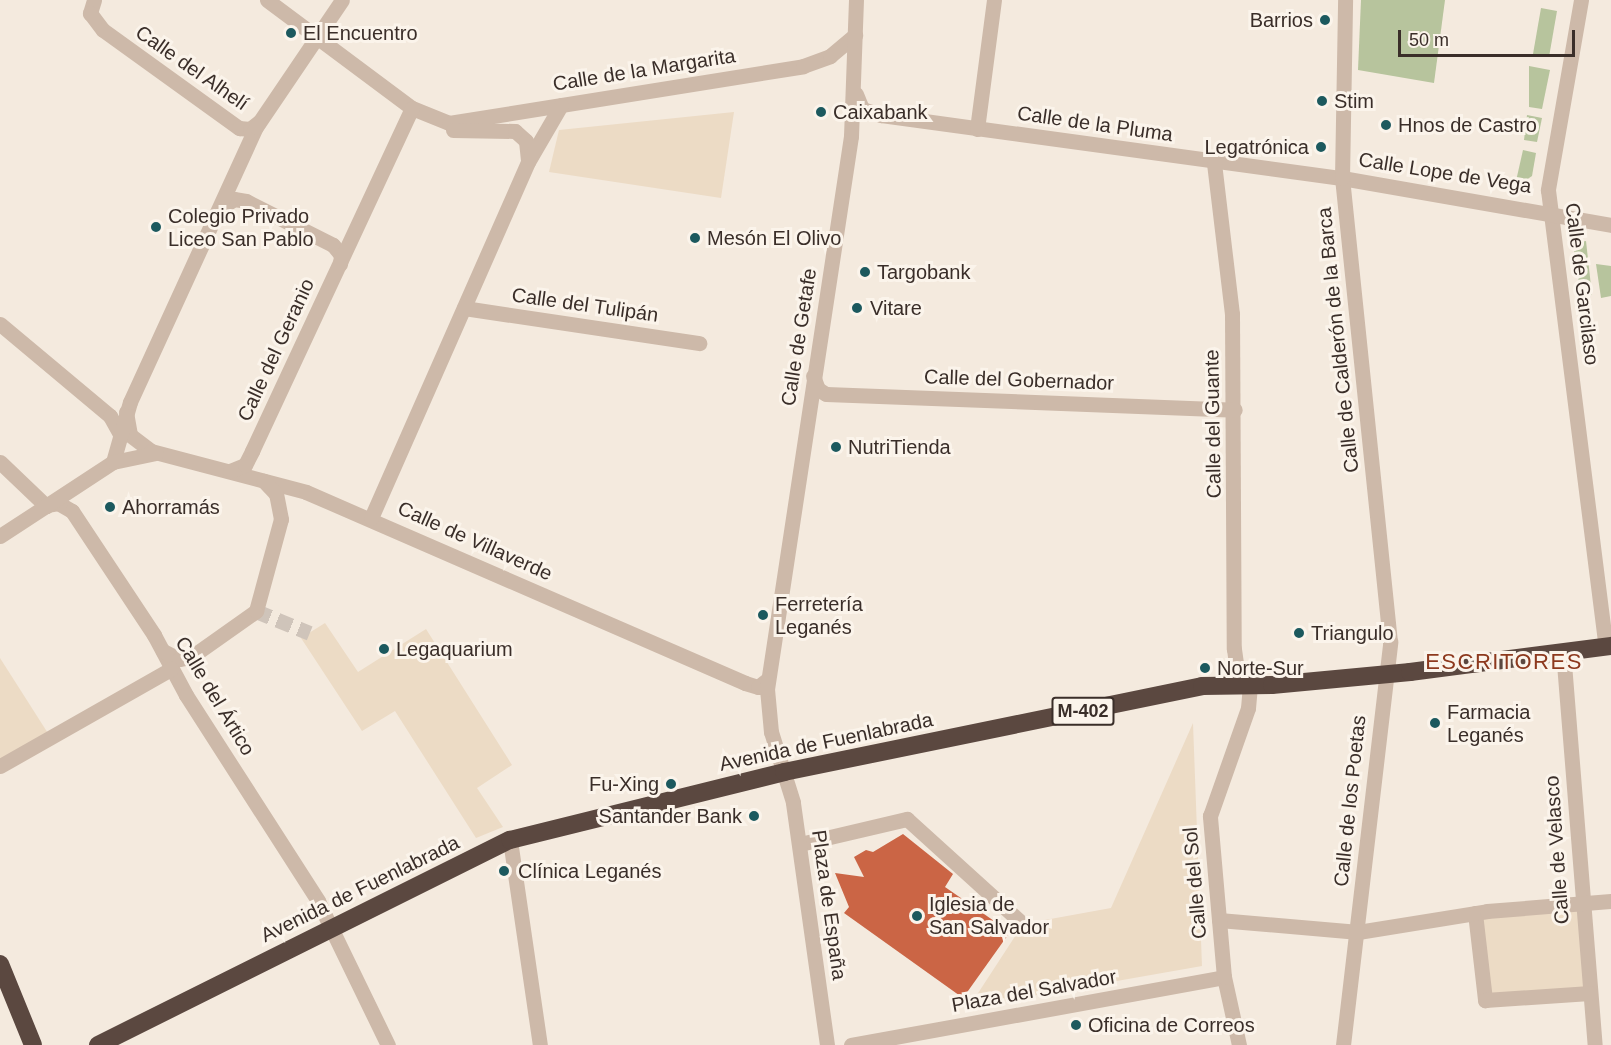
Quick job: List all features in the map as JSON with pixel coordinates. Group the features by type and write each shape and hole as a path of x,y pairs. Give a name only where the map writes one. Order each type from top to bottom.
{"highway":[{"name":"Avenida de Fuenlabrada","path":"98,1045 510,840 784,772 1202,686 1245,685 1384,674 1609,646"},
{"path":"0,964 33,1045"}],"street":[{"name":"Calle del Alhelí","path":"94,0 90,13 103,30 239,128 250,129 259,122"},
{"name":"Calle de la Margarita","path":"267,0 412,108 432,120 456,131 515,131 526,141 528,162"},
{"path":"113,462 128,407 259,122 342,0"},
{"name":"Calle de Getafe","path":"784,772 768,717 767,680 855,92 856,0"},
{"path":"977,129 994,0"},
{"name":"Calle de Calderón de la Barca","path":"1345,0 1342,178 1390,642 1384,674"},
{"name":"Calle de Garcilaso","path":"1581,0 1548,190 1609,646"},
{"name":"Calle de la Margarita","path":"432,120 458,123 803,66 830,56 855,35"},
{"name":"Calle de la Pluma","path":"855,92 859,106 872,114 1214,163 1342,178"},
{"path":"371,518 528,162 561,105"},
{"name":"Calle del Geranio","path":"230,471 247,461 412,108"},
{"name":"Calle del Guante","path":"1214,163 1232,314 1235,410 1234,649 1245,685"},
{"name":"Calle Lope de Vega","path":"1342,178 1552,212 1611,225"},
{"path":"218,211 229,201 246,201 333,245 341,255 340,264"},
{"name":"Calle del Tulipán","path":"464,308 699,343"},
{"path":"0,324 99,407 121,436"},
{"name":"Calle del Gobernador","path":"813,376 818,390 826,394 1235,410"},
{"path":"99,407 119,411 128,407"},
{"name":"Calle de Villaverde","path":"128,407 130,435 156,453 264,481 371,518 745,683 758,687 767,680"},
{"name":"Calle de Villaverde","path":"0,536 113,462 156,453"},
{"path":"0,462 47,506"},
{"path":"163,651 179,659 190,657 256,611 281,519 276,494 264,481"},
{"name":"Calle del Ártico","path":"47,506 58,503 72,511 163,651 171,669 332,928 388,1045"},
{"name":"Calle de Velasco","path":"1563,651 1581,904 1594,1045"},
{"path":"0,766 171,669"},
{"name":"Calle de los Poetas","path":"1343,1045 1358,932 1384,674"},
{"name":"Calle del Sol","path":"1239,1045 1224,977 1210,816 1248,708 1245,685"},
{"name":"Plaza de España","path":"784,772 800,844 827,1045"},
{"path":"800,844 907,819 1023,924"},
{"path":"510,840 540,1045"},
{"path":"1220,920 1358,932 1475,913 1611,901"},
{"path":"1475,913 1485,1000 1590,993"},
{"name":"Plaza del Salvador","path":"851,1045 1224,977"}],"green space":[{"path":"1361,0 1445,0 1434,83 1358,70"},
{"path":"1541,8 1557,11 1549,57 1533,54"},
{"path":"1529,66 1550,70 1542,109 1529,107"},
{"path":"1527,115 1542,118 1537,142 1524,140"},
{"path":"1523,150 1536,153 1532,176 1522,183 1516,181"},
{"path":"1586,241 1592,295 1581,296 1573,243"},
{"path":"1596,264 1611,266 1611,296 1601,298"}],"shaded area":[{"path":"734,112 721,198 549,172 559,130"},
{"path":"325,623 358,672 426,629 512,765 477,788 503,827 476,838 395,711 362,731 301,638"},
{"path":"0,658 51,738 0,766"},
{"path":"1193,723 1202,966 969,1007 1023,924 1111,908"},
{"path":"1581,904 1590,993 1485,1000 1475,913"}],"building":[{"name":"Iglesia de San Salvador","path":"903,834 953,874 945,887 1010,932 963,998 844,913 849,907 835,873 864,877 854,857 866,850 873,852"}],"tunnel":[{"path":"256,611 310,633"}],"place":[{"name":"Barrios","path":"1325,20"},
{"name":"El Encuentro","path":"291,33"},
{"name":"Stim","path":"1322,101"},
{"name":"Caixabank","path":"821,112"},
{"name":"Hnos de Castro","path":"1386,125"},
{"name":"Legatrónica","path":"1321,147"},
{"name":"Colegio Privado Liceo San Pablo","path":"156,227"},
{"name":"Mesón El Olivo","path":"695,238"},
{"name":"Targobank","path":"865,272"},
{"name":"Vitare","path":"857,308"},
{"name":"NutriTienda","path":"836,447"},
{"name":"Ahorramás","path":"110,507"},
{"name":"Ferretería Leganés","path":"763,615"},
{"name":"Triangulo","path":"1299,633"},
{"name":"Legaquarium","path":"384,649"},
{"name":"Norte-Sur","path":"1205,668"},
{"name":"Farmacia Leganés","path":"1435,723"},
{"name":"Fu-Xing","path":"671,784"},
{"name":"Santander Bank","path":"754,816"},
{"name":"Clínica Leganés","path":"504,871"},
{"name":"Iglesia de San Salvador","path":"917,916"},
{"name":"Oficina de Correos","path":"1076,1025"}],"district":[{"name":"ESCRITORES","path":"1504,662"}]}
